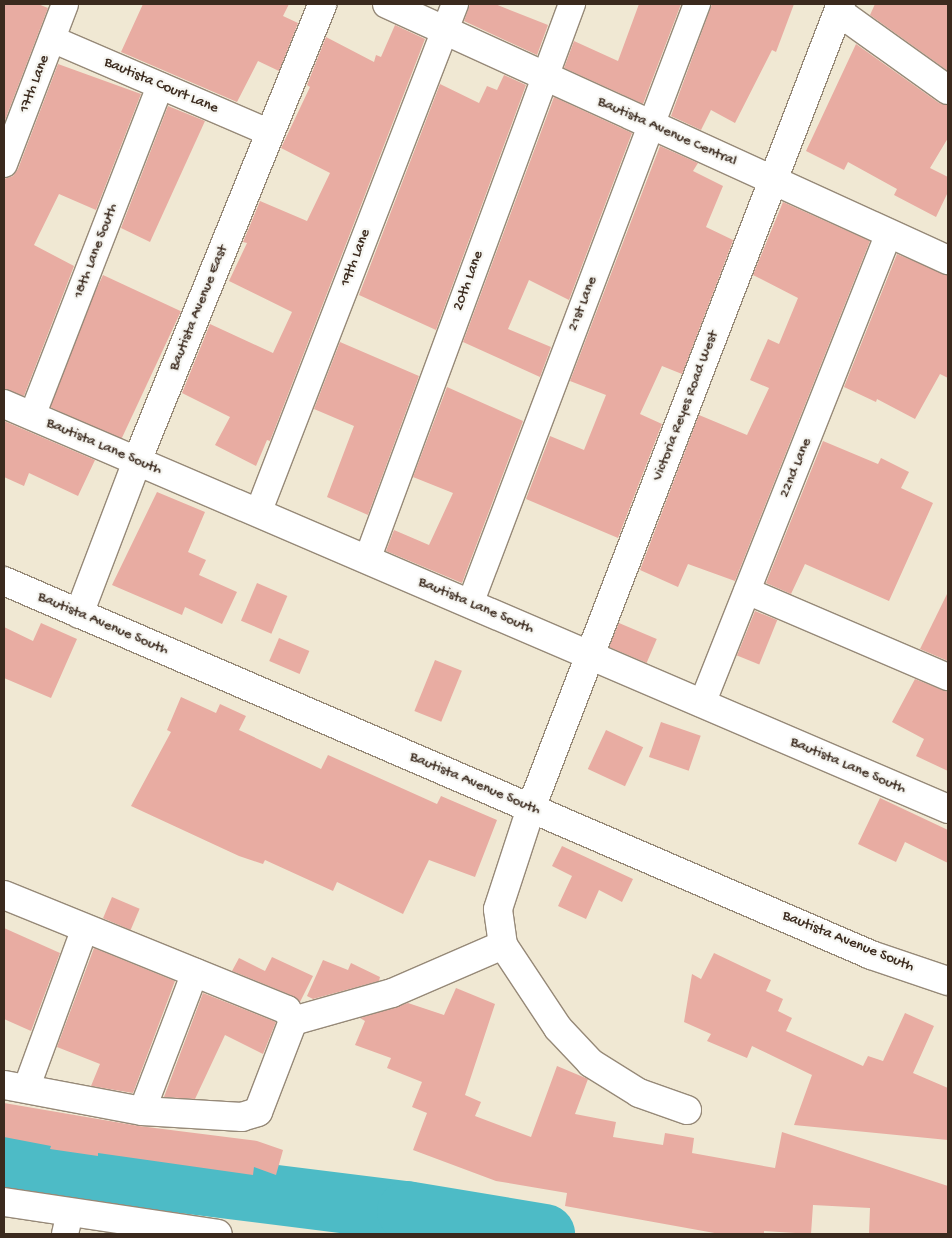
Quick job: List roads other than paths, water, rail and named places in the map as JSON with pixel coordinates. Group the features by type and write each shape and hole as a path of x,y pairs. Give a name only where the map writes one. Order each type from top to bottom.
{"street":[{"name":"17th Lane","path":"4,164 65,4"},
{"name":"Bautista Avenue East","path":"79,614 137,461 322,4"},
{"name":"Bautista Avenue Central","path":"387,4 948,260"},
{"name":"19th Lane","path":"258,512 455,4"},
{"name":"20th Lane","path":"367,560 572,4"},
{"name":"21st Lane","path":"470,604 697,4"},
{"path":"840,8 948,90"},
{"name":"Victoria Reyes Road West","path":"503,945 498,910 532,808 840,8"},
{"name":"Bautista Court Lane","path":"52,39 270,133"},
{"name":"18th Lane South","path":"32,416 160,86"},
{"name":"22nd Lane","path":"702,704 889,233"},
{"name":"Bautista Lane South","path":"4,404 948,809"},
{"name":"Bautista Avenue South","path":"4,582 871,955 948,981"},
{"path":"747,591 948,677"},
{"path":"4,895 287,1010 293,1021 258,1112 242,1117 142,1111 15,1087 85,928"},
{"path":"293,1021 392,993 503,945 558,1028 591,1063 640,1093 687,1110"},
{"path":"142,1111 195,972"},
{"path":"4,1202 67,1223 218,1234"}],"waterway":[{"path":"4,1161 407,1211 545,1234"}]}
